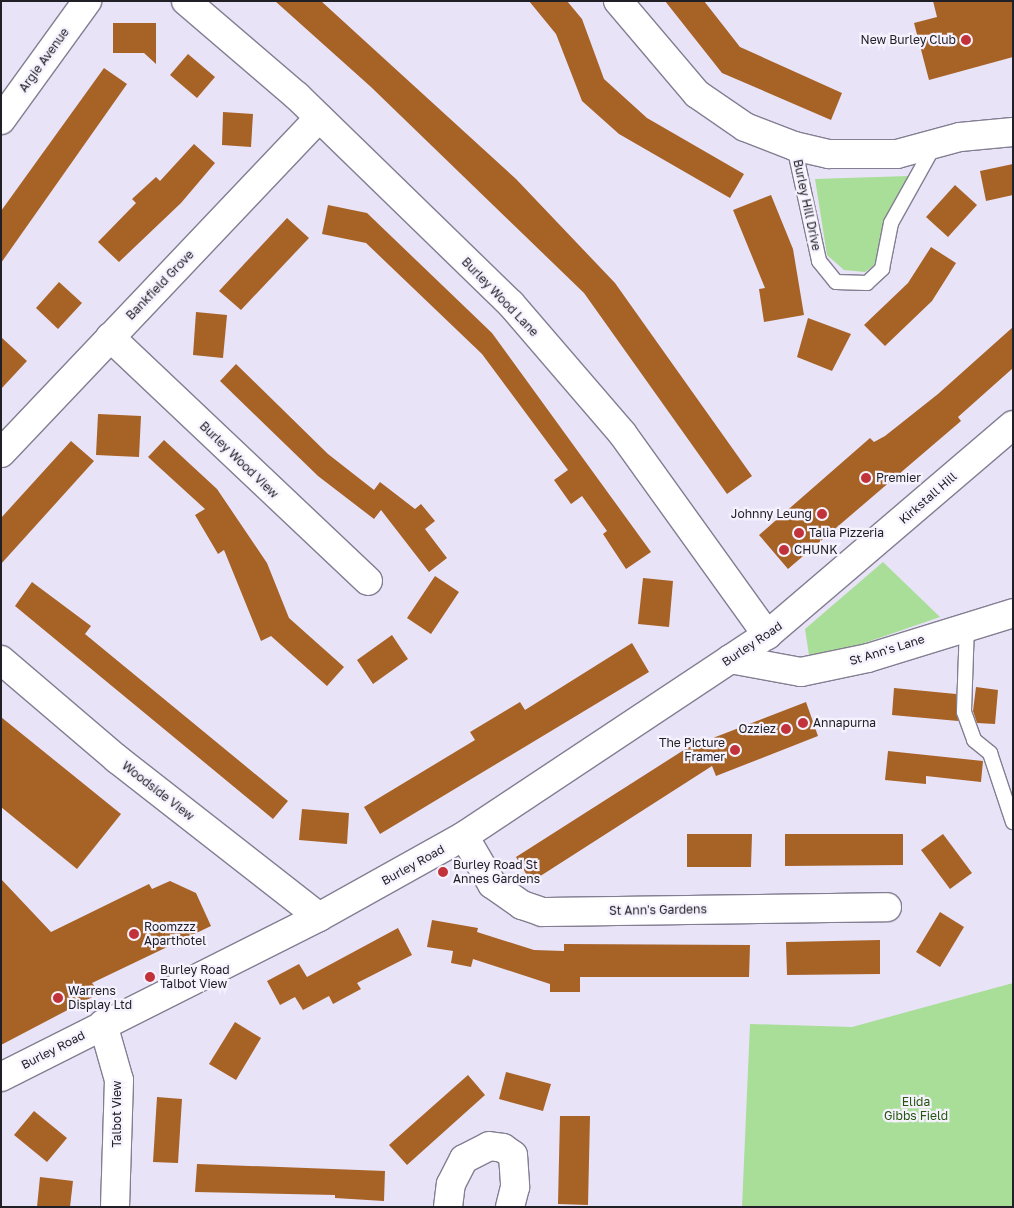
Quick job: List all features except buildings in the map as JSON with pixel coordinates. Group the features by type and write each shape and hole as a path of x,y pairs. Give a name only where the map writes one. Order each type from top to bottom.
{"street":[{"name":"Argie Avenue","path":"1,120 87,1"},
{"name":"Burley Wood Lane","path":"186,1 319,118 510,304 604,412 767,635"},
{"name":"Burley Hill Drive","path":"618,1 698,94 745,127 794,146 830,154 897,154 934,146 960,137 1013,132"},
{"name":"Bankfield Grove","path":"1,453 319,118"},
{"name":"Burley Wood View","path":"110,337 368,581"},
{"name":"Kirkstall Hill","path":"799,611 1013,425"},
{"name":"Burley Road","path":"1,1076 319,917 464,836 767,635 799,611"},
{"name":"St Ann's Lane","path":"730,659 801,672 868,658 966,625 1013,613"},
{"name":"Woodside View","path":"1,660 117,759 319,917"},
{"name":"St Ann's Gardens","path":"464,836 492,884 522,905 542,912 887,907"},
{"name":"Talbot View","path":"103,1024 119,1080 116,1207"},
{"path":"448,1207 451,1184 464,1159 489,1146 503,1148 513,1155 515,1187 510,1207"}],"lane":[{"name":"Burley Hill Drive","path":"794,146 819,261 836,282 867,284 882,268 891,223 934,146"},
{"path":"966,625 964,712 974,740 990,753 1013,822"}],"green space":[{"path":"909,176 887,221 880,256 873,266 865,272 844,270 827,255 815,179"},
{"path":"883,562 940,617 844,650 809,655 805,629"},
{"name":"Elida Gibbs Field","path":"1013,983 1013,1207 742,1207 750,1024 852,1027"}],"place":[{"name":"New Burley Club","path":"966,40"},
{"name":"Premier","path":"866,478"},
{"name":"Johnny Leung","path":"822,514"},
{"name":"Talia Pizzeria","path":"799,533"},
{"name":"CHUNK","path":"784,550"},
{"name":"Annapurna","path":"803,723"},
{"name":"Ozziez","path":"786,729"},
{"name":"The Picture Framer","path":"735,750"},
{"name":"Burley Road St Annes Gardens","path":"443,872"},
{"name":"Roomzzz Aparthotel","path":"134,934"},
{"name":"Burley Road Talbot View","path":"150,977"},
{"name":"Warrens Display Ltd","path":"58,998"}]}
